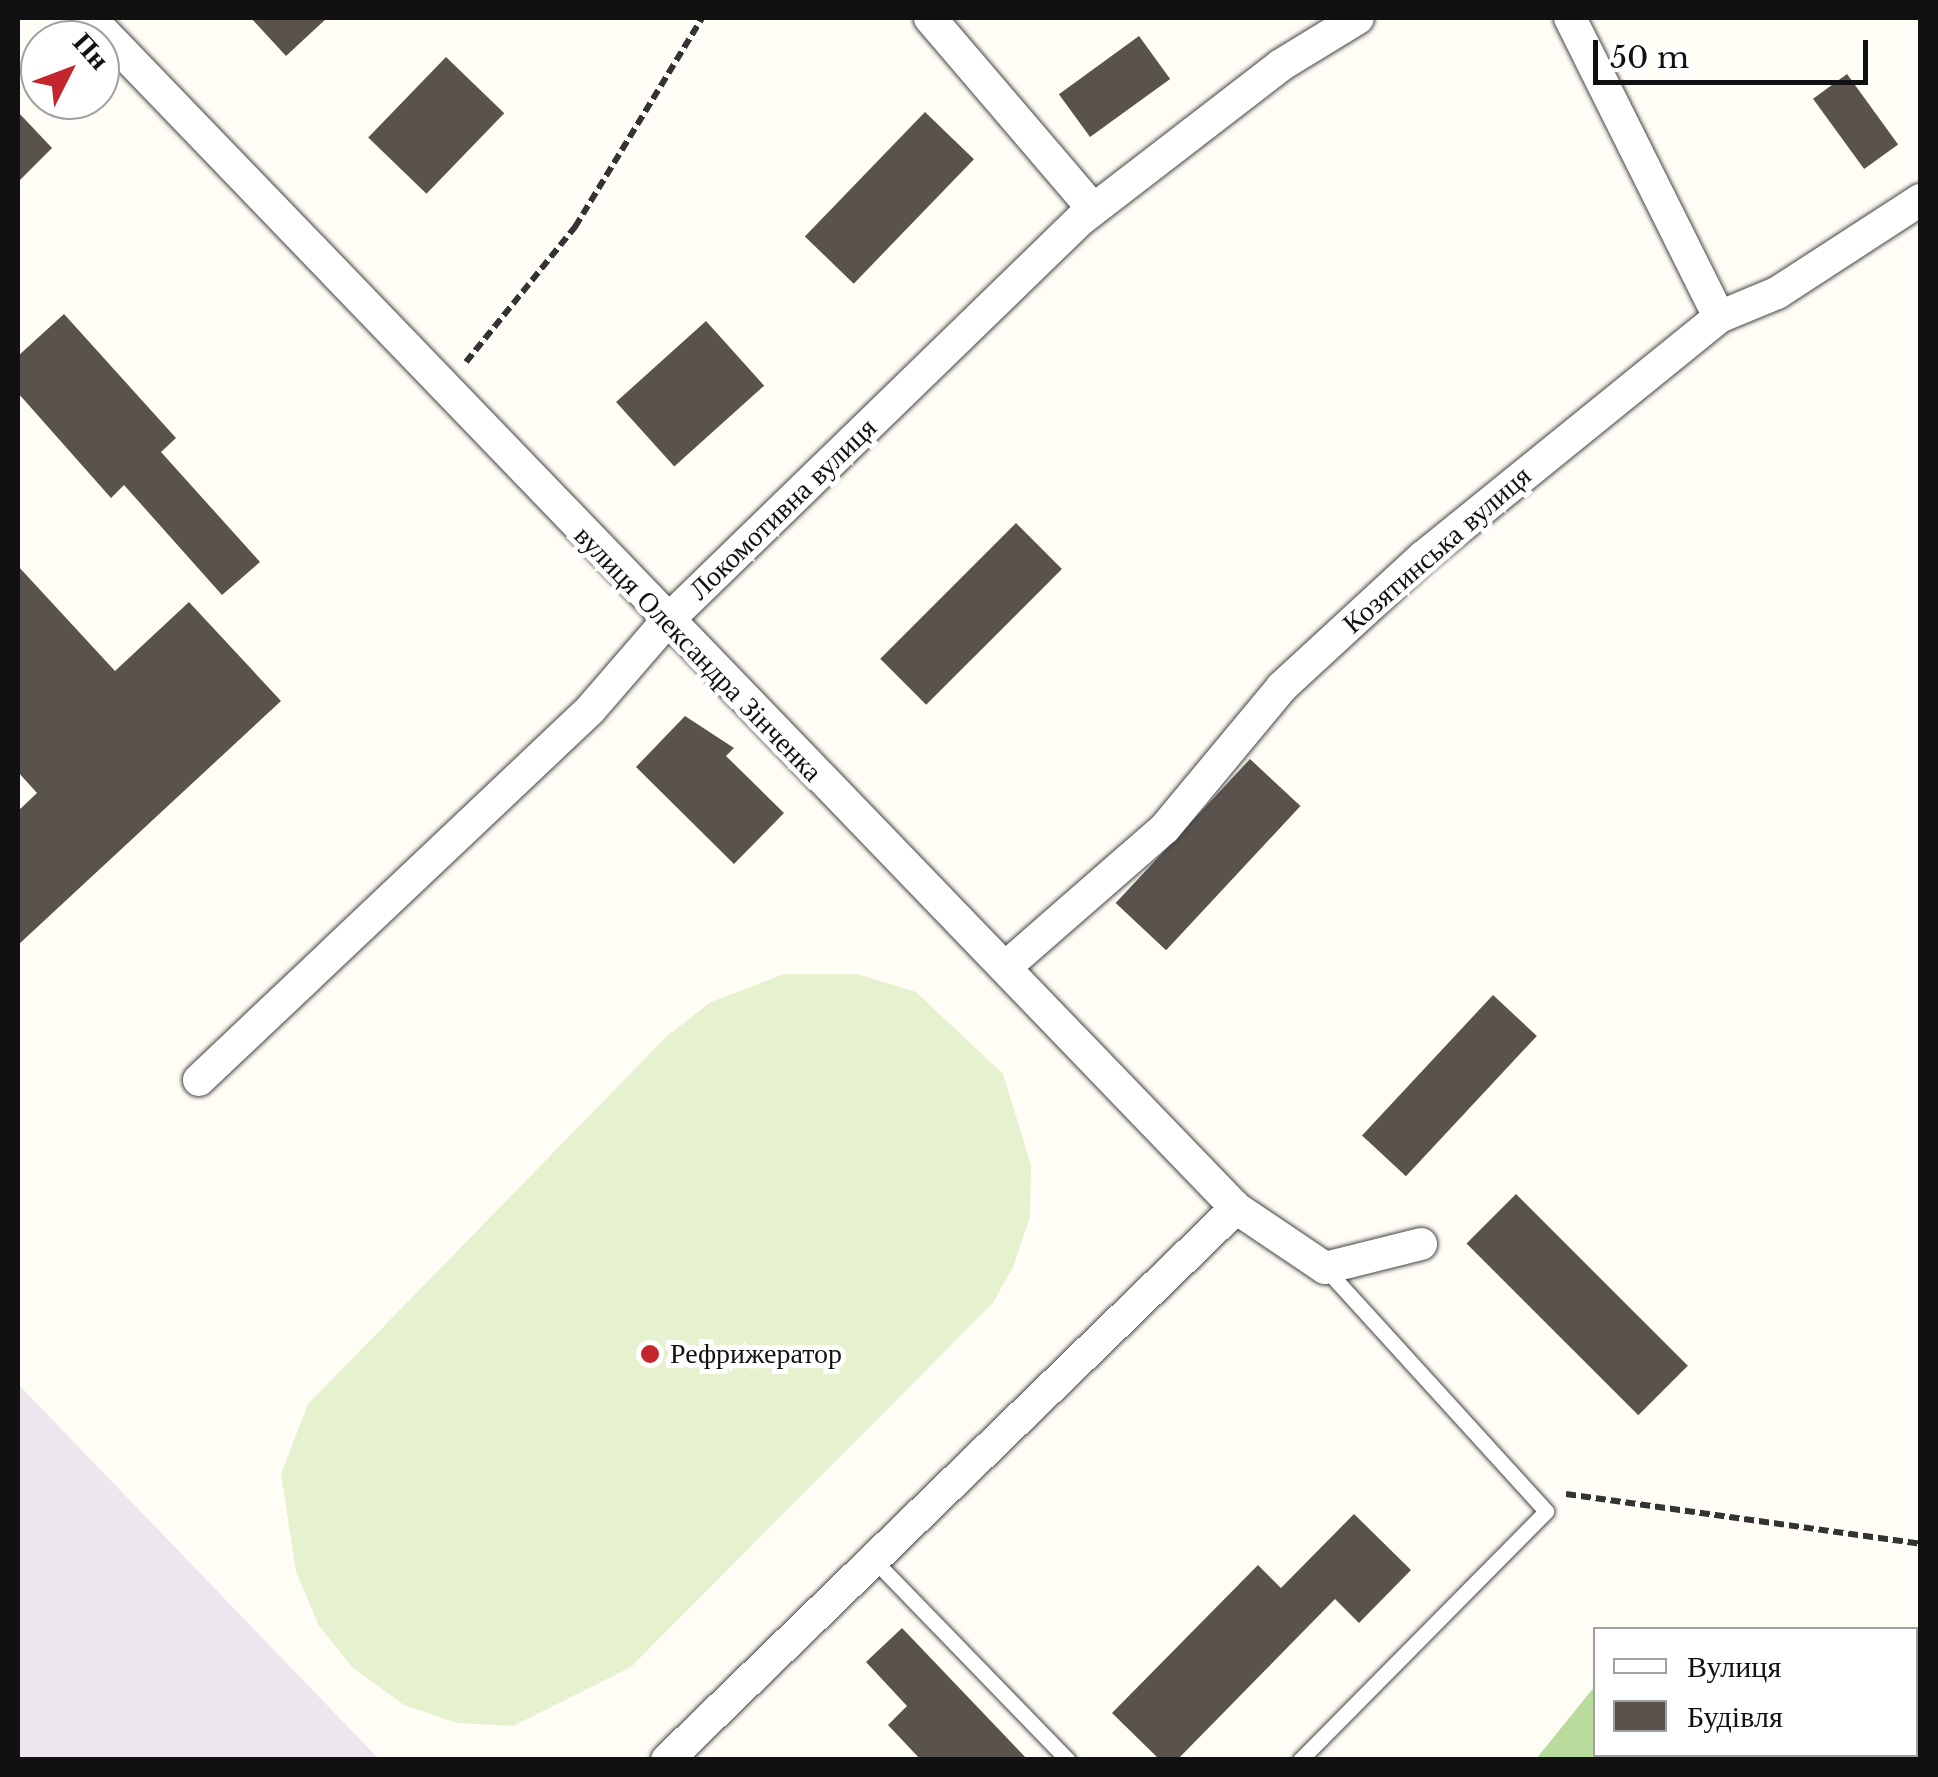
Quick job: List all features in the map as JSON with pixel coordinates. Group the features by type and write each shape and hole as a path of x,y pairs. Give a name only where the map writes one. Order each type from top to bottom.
{"street":[{"name":"вулиця Олександра Зінченка","path":"90,18 665,623 1008,965 1236,1208 1325,1268"},
{"path":"930,18 1093,209"},
{"name":"Локомотивна вулиця","path":"199,1080 590,710 665,623 1093,209 1358,18"},
{"path":"1570,18 1719,317"},
{"name":"Козятинська вулиця","path":"1008,965 1165,828 1282,687 1423,557 1719,317 1778,293 1920,200"},
{"path":"667,1760 1236,1208"},
{"path":"1325,1268 1421,1244"}],"lane":[{"path":"1300,1760 1546,1511 1325,1268"},
{"path":"873,1558 1068,1760"}],"path":[{"path":"442,388 576,227 702,18"},
{"path":"1525,1488 1920,1544"}],"shaded area":[{"path":"18,1384 379,1759 18,1759"}],"green space":[{"name":"Рефрижератор","path":"784,974 857,974 916,992 1003,1074 1031,1165 1030,1217 1013,1267 993,1303 631,1667 513,1726 457,1723 404,1705 353,1668 319,1626 296,1572 281,1474 308,1404 667,1036 711,1002"},
{"path":"1593,1688 1593,1757 1898,1759 1536,1759"}],"building":[{"path":"251,18 327,18 286,56"},
{"path":"1139,36 1170,79 1090,137 1059,94"},
{"path":"446,57 504,113 426,194 368,138"},
{"path":"1847,74 1898,144 1864,169 1813,99"},
{"path":"18,112 20,120 26,120 52,148 18,182"},
{"path":"925,112 974,159 854,284 805,236"},
{"path":"64,314 176,438 161,452 260,562 222,595 124,485 111,498 18,393 18,356"},
{"path":"706,321 764,386 674,467 616,402"},
{"path":"1016,523 1062,569 926,705 880,659"},
{"path":"18,566 115,671 189,602 281,701 18,945 18,811 37,793 18,772"},
{"path":"685,716 734,748 726,756 784,813 734,864 636,767"},
{"path":"1250,759 1300,806 1166,950 1116,903"},
{"path":"1493,995 1537,1036 1406,1176 1362,1135"},
{"path":"1516,1194 1688,1366 1638,1415 1467,1243"},
{"path":"1354,1514 1411,1570 1359,1623 1335,1599 1177,1760 1160,1760 1112,1713 1258,1565 1281,1588"},
{"path":"902,1628 1028,1760 921,1760 888,1725 907,1706 866,1662"}],"place":[{"name":"Рефрижератор","path":"650,1354"}]}
